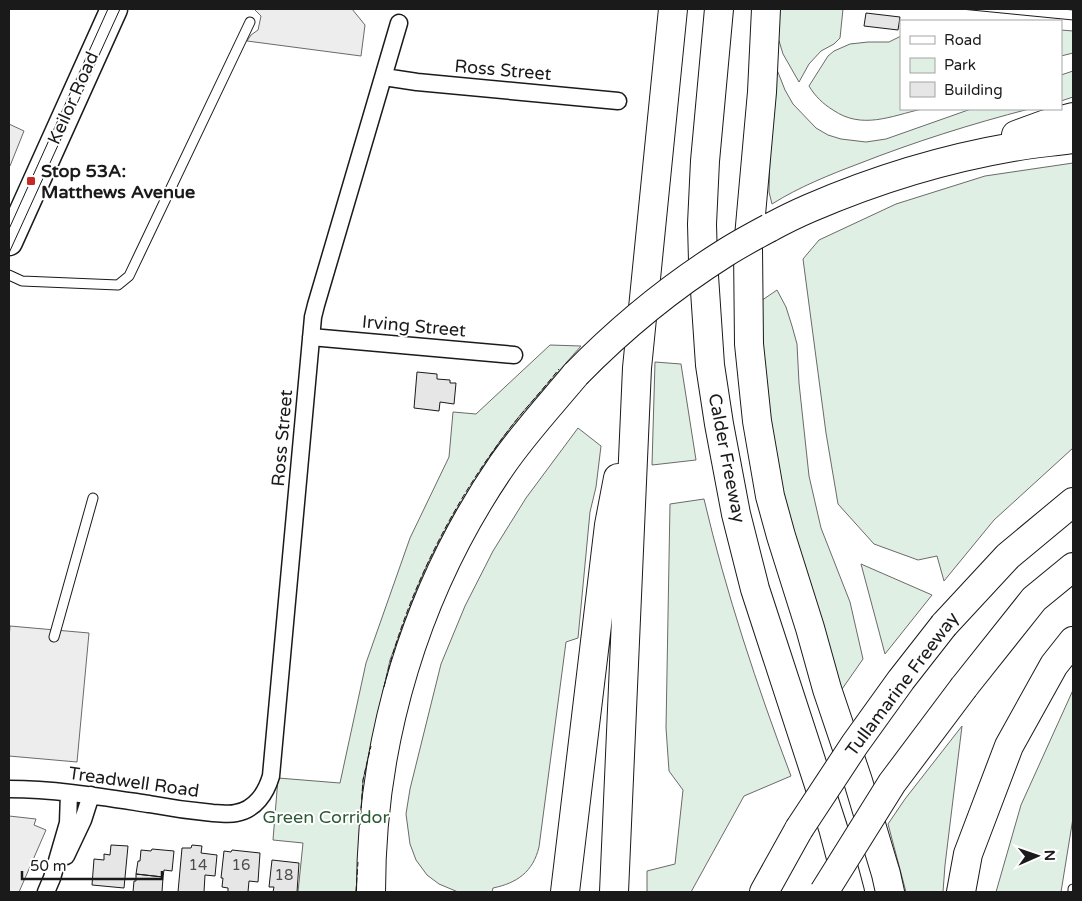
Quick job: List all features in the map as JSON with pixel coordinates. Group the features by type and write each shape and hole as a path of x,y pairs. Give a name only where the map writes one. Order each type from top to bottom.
{"highway":[{"path":"614,892 637,368 673,9"},
{"name":"Calder Freeway","path":"719,9 705,161 702,224 710,365 736,514 755,589 833,828 850,892"},
{"path":"766,9 762,92 748,248 749,344 757,421 770,496 780,536 810,628 827,689 858,781 890,892"},
{"path":"964,156 1046,124 1073,117"},
{"path":"371,892 376,802 386,735 402,672 425,609 441,572 470,515 502,465 576,374 659,298 727,251 808,208 879,180 964,156 1015,146 1073,139"},
{"path":"565,892 609,524 637,368"},
{"name":"Tullamarine Freeway","path":"764,892 799,829 855,744 944,625 1008,556 1073,502"},
{"path":"824,892 892,783 964,687 1034,599 1073,567"},
{"path":"960,892 968,854 1008,746 1054,665 1073,641"}],"main road":[{"name":"Keilor Road","path":"9,242 114,9"}],"street":[{"name":"Ross Street","path":"252,806 263,795 271,776 311,337 316,304 399,23"},
{"name":"Ross Street","path":"384,77 417,82 618,101"},
{"name":"Irving Street","path":"311,337 514,355"},
{"name":"Treadwell Road","path":"9,789 91,795 191,811 226,814 236,813 252,806"},
{"path":"49,885 68,823 69,793"},
{"path":"49,885 62,865 79,830 91,795"}],"lane":[{"path":"9,276 22,281 118,285 129,276 250,22"},
{"path":"54,637 94,498"}],"green space":[{"path":"776,9 843,9 840,38 834,44 821,51 809,64 799,82 783,54 776,31"},
{"path":"1062,30 1073,31 1073,53 1062,56"},
{"path":"900,36 900,110 918,110 877,120 855,119 844,116 829,108 809,86 828,56 834,51 850,44 889,42"},
{"path":"770,52 785,90 793,104 816,128 828,135 841,139 866,142 886,139 968,110 1025,110 943,134 879,156 836,172 772,204 769,192"},
{"path":"1073,71 1073,97 1062,101 1062,75"},
{"path":"1073,163 1073,448 994,520 944,581 937,556 918,560 874,544 838,504 826,433 803,259 819,240 896,204 985,176"},
{"path":"777,290 786,307 797,344 799,383 809,476 821,528 850,602 863,659 840,692 823,623 813,624 785,531 755,305"},
{"name":"Green Corridor","path":"550,345 581,346 521,414 500,441 452,517 427,565 390,660 363,780 356,892 298,892 303,843 273,840 278,778 340,783 366,663 410,538 449,457 453,412 476,414"},
{"path":"655,362 681,364 696,460 652,465"},
{"path":"578,428 601,446 596,487 590,512 578,638 566,642 539,847 533,863 517,879 493,888 492,892 458,892 439,884 427,875 416,860 410,844 406,814 410,789 441,664 465,606 493,551 526,498"},
{"path":"704,499 743,639 791,776 744,796 691,892 647,892 647,871 675,864 683,790 669,771 666,728 670,504"},
{"path":"861,564 932,595 885,654"},
{"path":"1073,690 1073,818 1061,892 996,892 1021,805"},
{"path":"962,726 943,892 906,892 888,824"}],"shaded area":[{"path":"254,9 352,9 365,25 361,56 247,41 258,30 261,16"},
{"path":"9,124 24,131 10,166 9,166"},
{"path":"10,626 89,633 77,762 9,756"},
{"path":"9,816 36,819 34,825 46,830 19,892 9,892"}],"building":[{"path":"866,13 900,17 898,30 864,26"},
{"path":"417,372 437,374 437,379 450,380 450,383 456,383 454,404 440,402 439,411 414,408"},
{"path":"111,845 128,846 124,888 92,885 94,859 104,860 104,854 110,855"},
{"path":"192,845 202,846 201,853 217,855 215,876 205,875 204,892 178,892 182,848 191,848"},
{"path":"152,849 174,851 172,871 164,870 163,877 136,874 141,850 151,851"},
{"path":"232,850 260,853 258,882 249,881 248,892 228,892 228,888 222,887 224,851 231,852"},
{"path":"272,860 299,863 297,892 273,892 274,887 269,887"},
{"path":"136,874 163,877 162,892 133,892"}],"tram line":[{"path":"9,229 108,9"},
{"path":"9,253 120,9"},
{"path":"961,9 1073,20"},
{"path":"1062,9 1073,10"}],"fence":[{"path":"384,687 403,622 416,590 430,558 463,496 501,440 559,369"},
{"path":"360,825 363,780 371,746"},
{"path":"356,892 358,862"}],"place":[{"name":"Stop 53A: Matthews Avenue","path":"31,181"}]}
